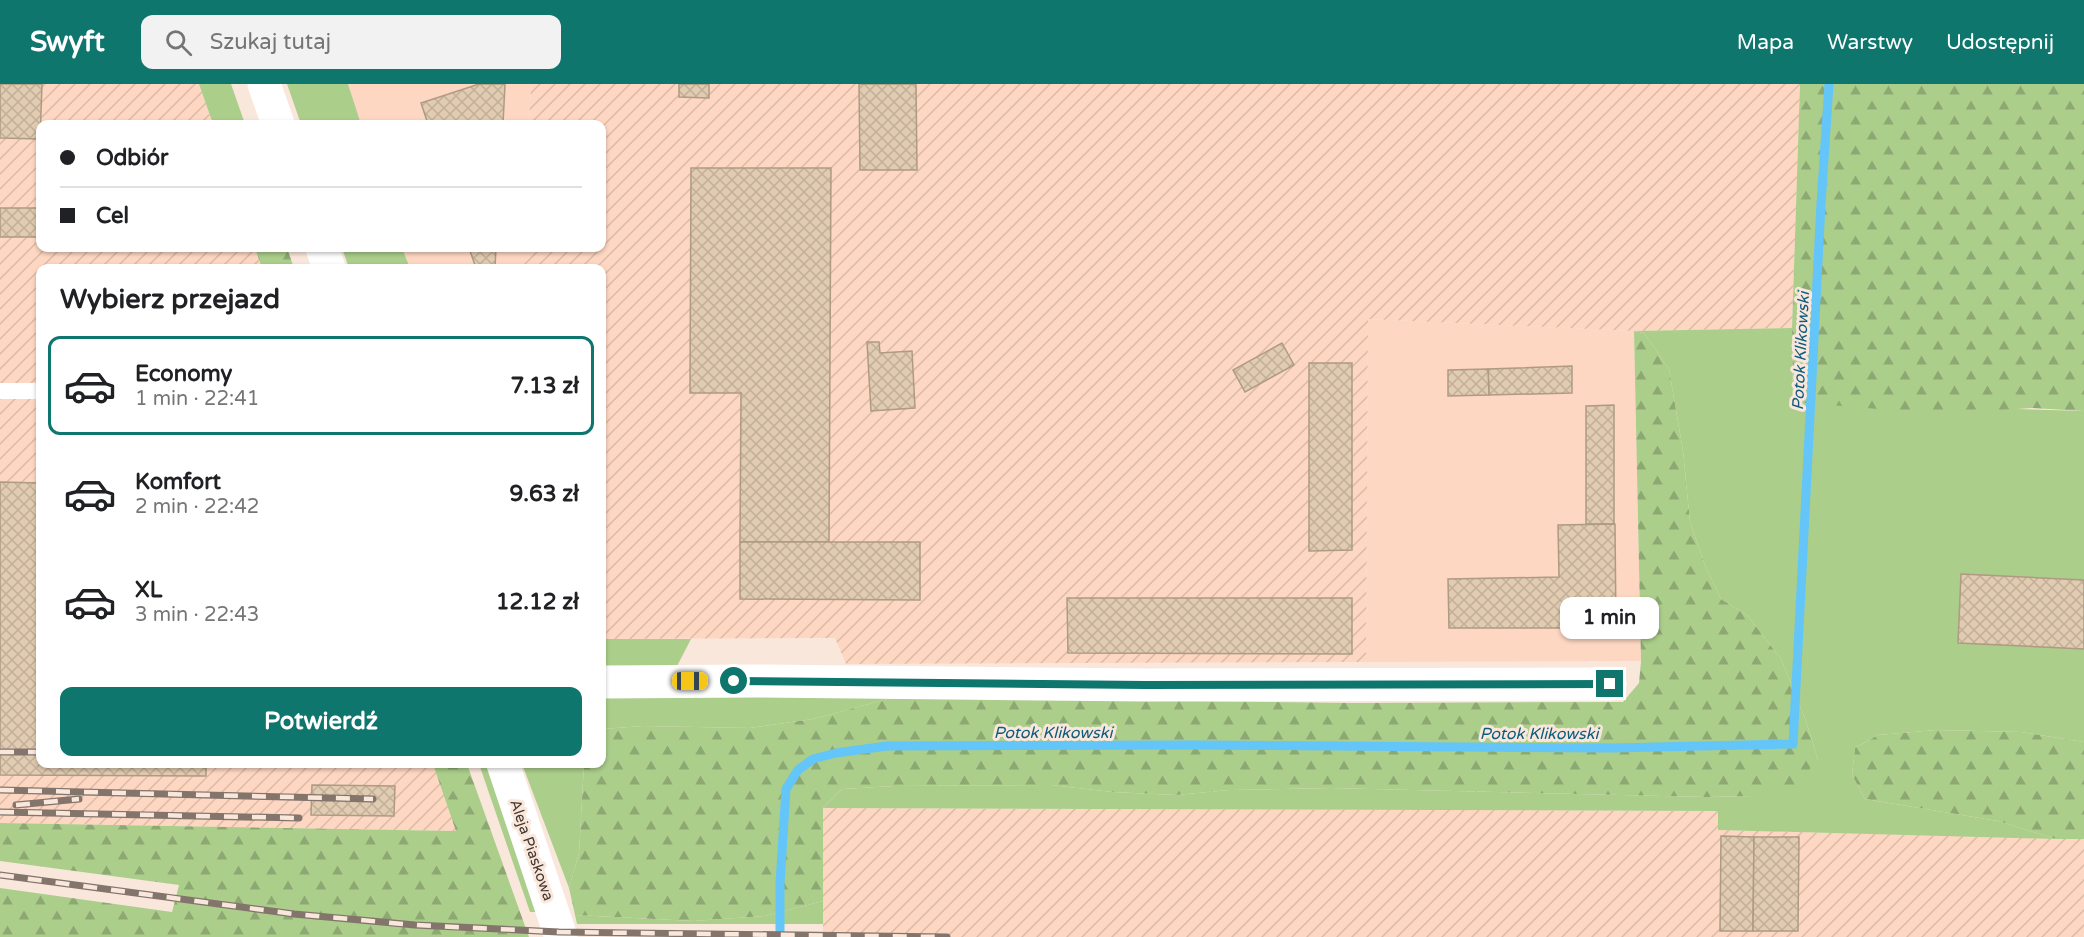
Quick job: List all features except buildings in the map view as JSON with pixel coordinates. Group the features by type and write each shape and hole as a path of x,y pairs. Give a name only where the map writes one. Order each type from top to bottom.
{"street":[{"path":"264,84 277,120"},
{"path":"606,682 768,681 1146,685 1610,684"},
{"name":"Aleja Piaskowa","path":"504,768 561,937"}],"lane":[{"path":"0,390 36,391"}],"shaded area":[{"path":"0,84 199,84 212,120 36,120 36,252 256,252 261,264 36,264 36,768 434,768 457,831 0,823"},
{"path":"348,84 531,84 529,120 360,120"},
{"path":"531,84 1800,84 1792,328 1634,331 1368,319 1366,662 846,664 835,638 606,639 606,264 524,264 524,252 606,252 606,120 529,120"},
{"path":"404,252 524,252 524,264 408,264"},
{"path":"1368,319 1634,331 1641,661 1366,662"},
{"path":"823,808 1719,811 1718,830 2084,839 2084,937 823,937"}],"green space":[{"path":"199,84 231,84 244,120 212,120"},
{"path":"287,84 348,84 360,120 300,120"},
{"path":"1800,84 2084,84 2084,411 2032,408 1940,414 1793,402 1792,328"},
{"path":"256,252 288,252 293,264 261,264"},
{"path":"343,252 404,252 408,264 348,264"},
{"path":"1792,328 1793,402 2084,411 2084,742 2021,732 1936,730 1878,735 1855,748 1852,775 1865,799 1998,821 2056,839 1718,830 1718,811 823,808 842,789 894,786 1051,785 1112,792 1176,795 1229,790 1331,788 1706,797 1754,796 1818,760 1806,721 1781,659 1748,616 1721,599 1705,565 1690,522 1683,451 1669,369 1644,333 1634,331"},
{"path":"1634,331 1644,333 1669,369 1683,451 1690,522 1705,565 1721,599 1748,616 1781,659 1806,721 1818,760 1795,785 1754,796 1706,797 1331,788 1229,790 1176,795 1112,792 1051,785 894,786 842,789 823,808 823,901 765,916 694,921 575,915 569,888 579,853 584,768 606,768 606,729 643,726 750,728 813,719 891,698 1355,703 1623,702 1639,683 1641,661"},
{"path":"606,639 691,639 676,668 606,667"},
{"path":"606,694 891,698 813,719 750,728 643,726 606,729"},
{"path":"1936,730 2021,732 2084,742 2084,839 2056,839 1998,821 1865,799 1852,775 1855,748 1878,735"},
{"path":"434,768 468,768 529,937 0,937 0,888 172,912 179,885 0,861 0,823 456,831"},
{"path":"480,768 487,768 537,912 530,912"},
{"path":"524,768 584,768 579,853 569,888"},
{"path":"823,901 823,924 577,924 575,915 694,921 765,916"}],"waterway":[{"name":"Potok Klikowski","path":"780,937 780,883 786,789 798,770 813,759 836,753 887,746 1189,745 1612,748 1793,744 1829,84"}],"railway":[{"path":"0,752 36,752"},
{"path":"0,790 373,799"},
{"path":"16,805 79,799"},
{"path":"0,812 299,818"},
{"path":"0,875 294,914 415,925 559,932 947,937"}],"route":[{"path":"734,681 1146,685 1610,684"}]}
